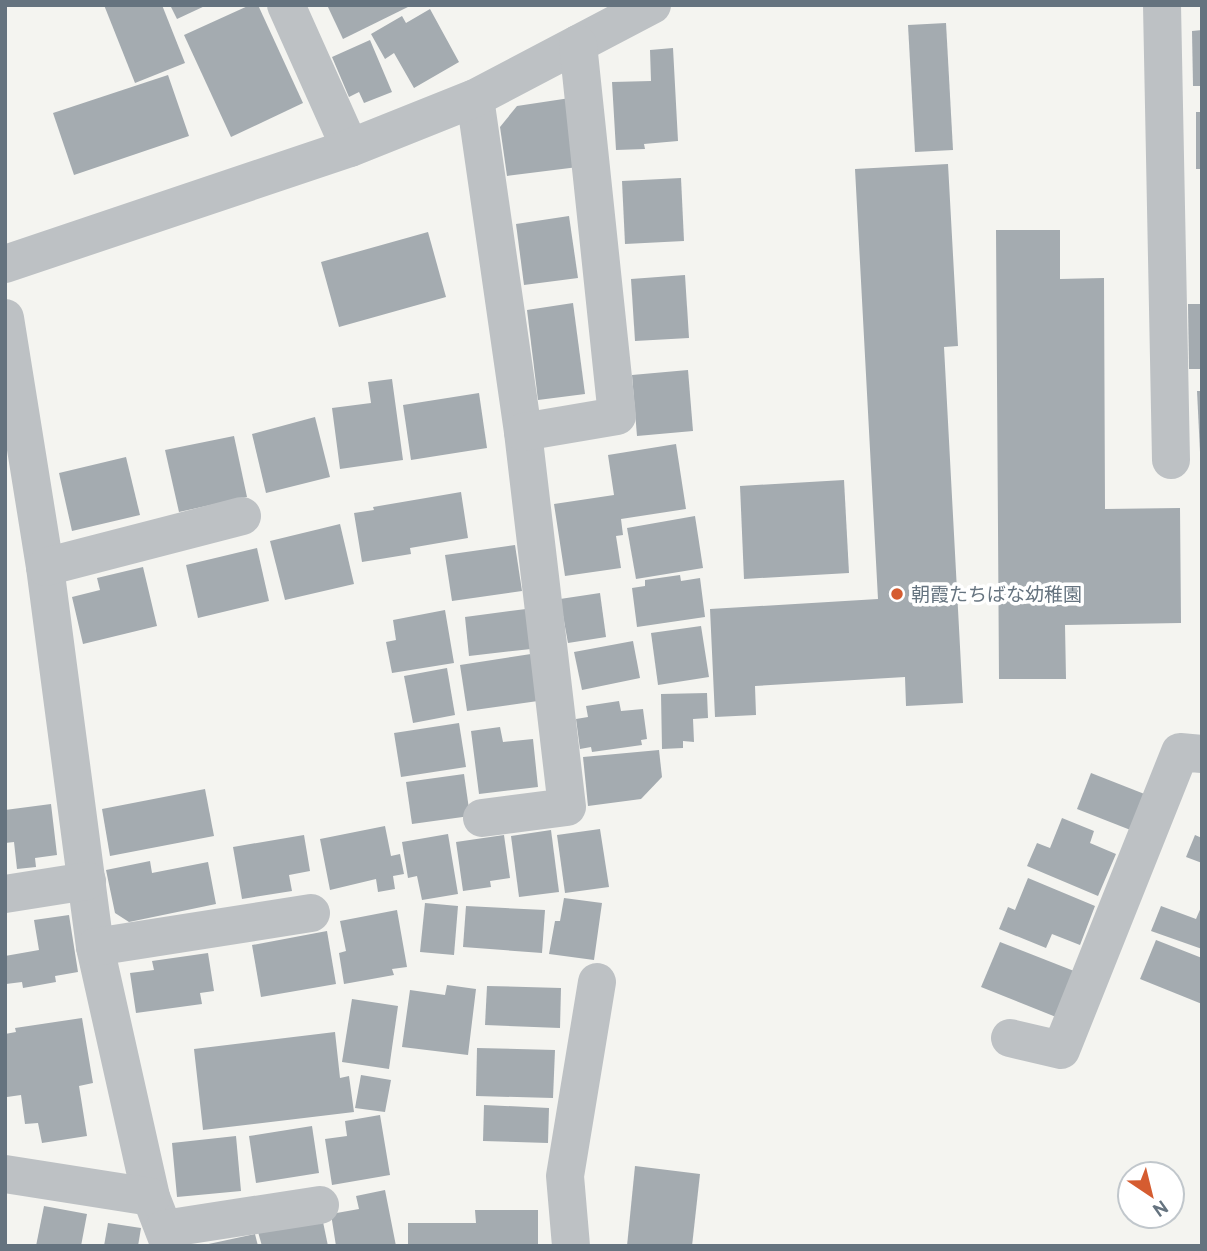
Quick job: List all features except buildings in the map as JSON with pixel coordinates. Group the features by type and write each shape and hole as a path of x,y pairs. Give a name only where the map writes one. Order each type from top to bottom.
{"street":[{"path":"286,5 350,148"},
{"path":"5,264 350,148 475,99 653,5"},
{"path":"1162,5 1171,460"},
{"path":"523,432 617,415 579,44"},
{"path":"475,99 523,432 567,807 482,818"},
{"path":"5,318 45,567 95,947 162,1224"},
{"path":"45,567 242,516"},
{"path":"1010,1038 1061,1050 1180,751 1202,754"},
{"path":"5,894 87,881"},
{"path":"95,947 311,913"},
{"path":"571,1246 565,1175 597,982"},
{"path":"5,1174 162,1224 320,1205"}],"place":[{"name":"朝霞たちばな幼稚園","path":"897,594"}]}
